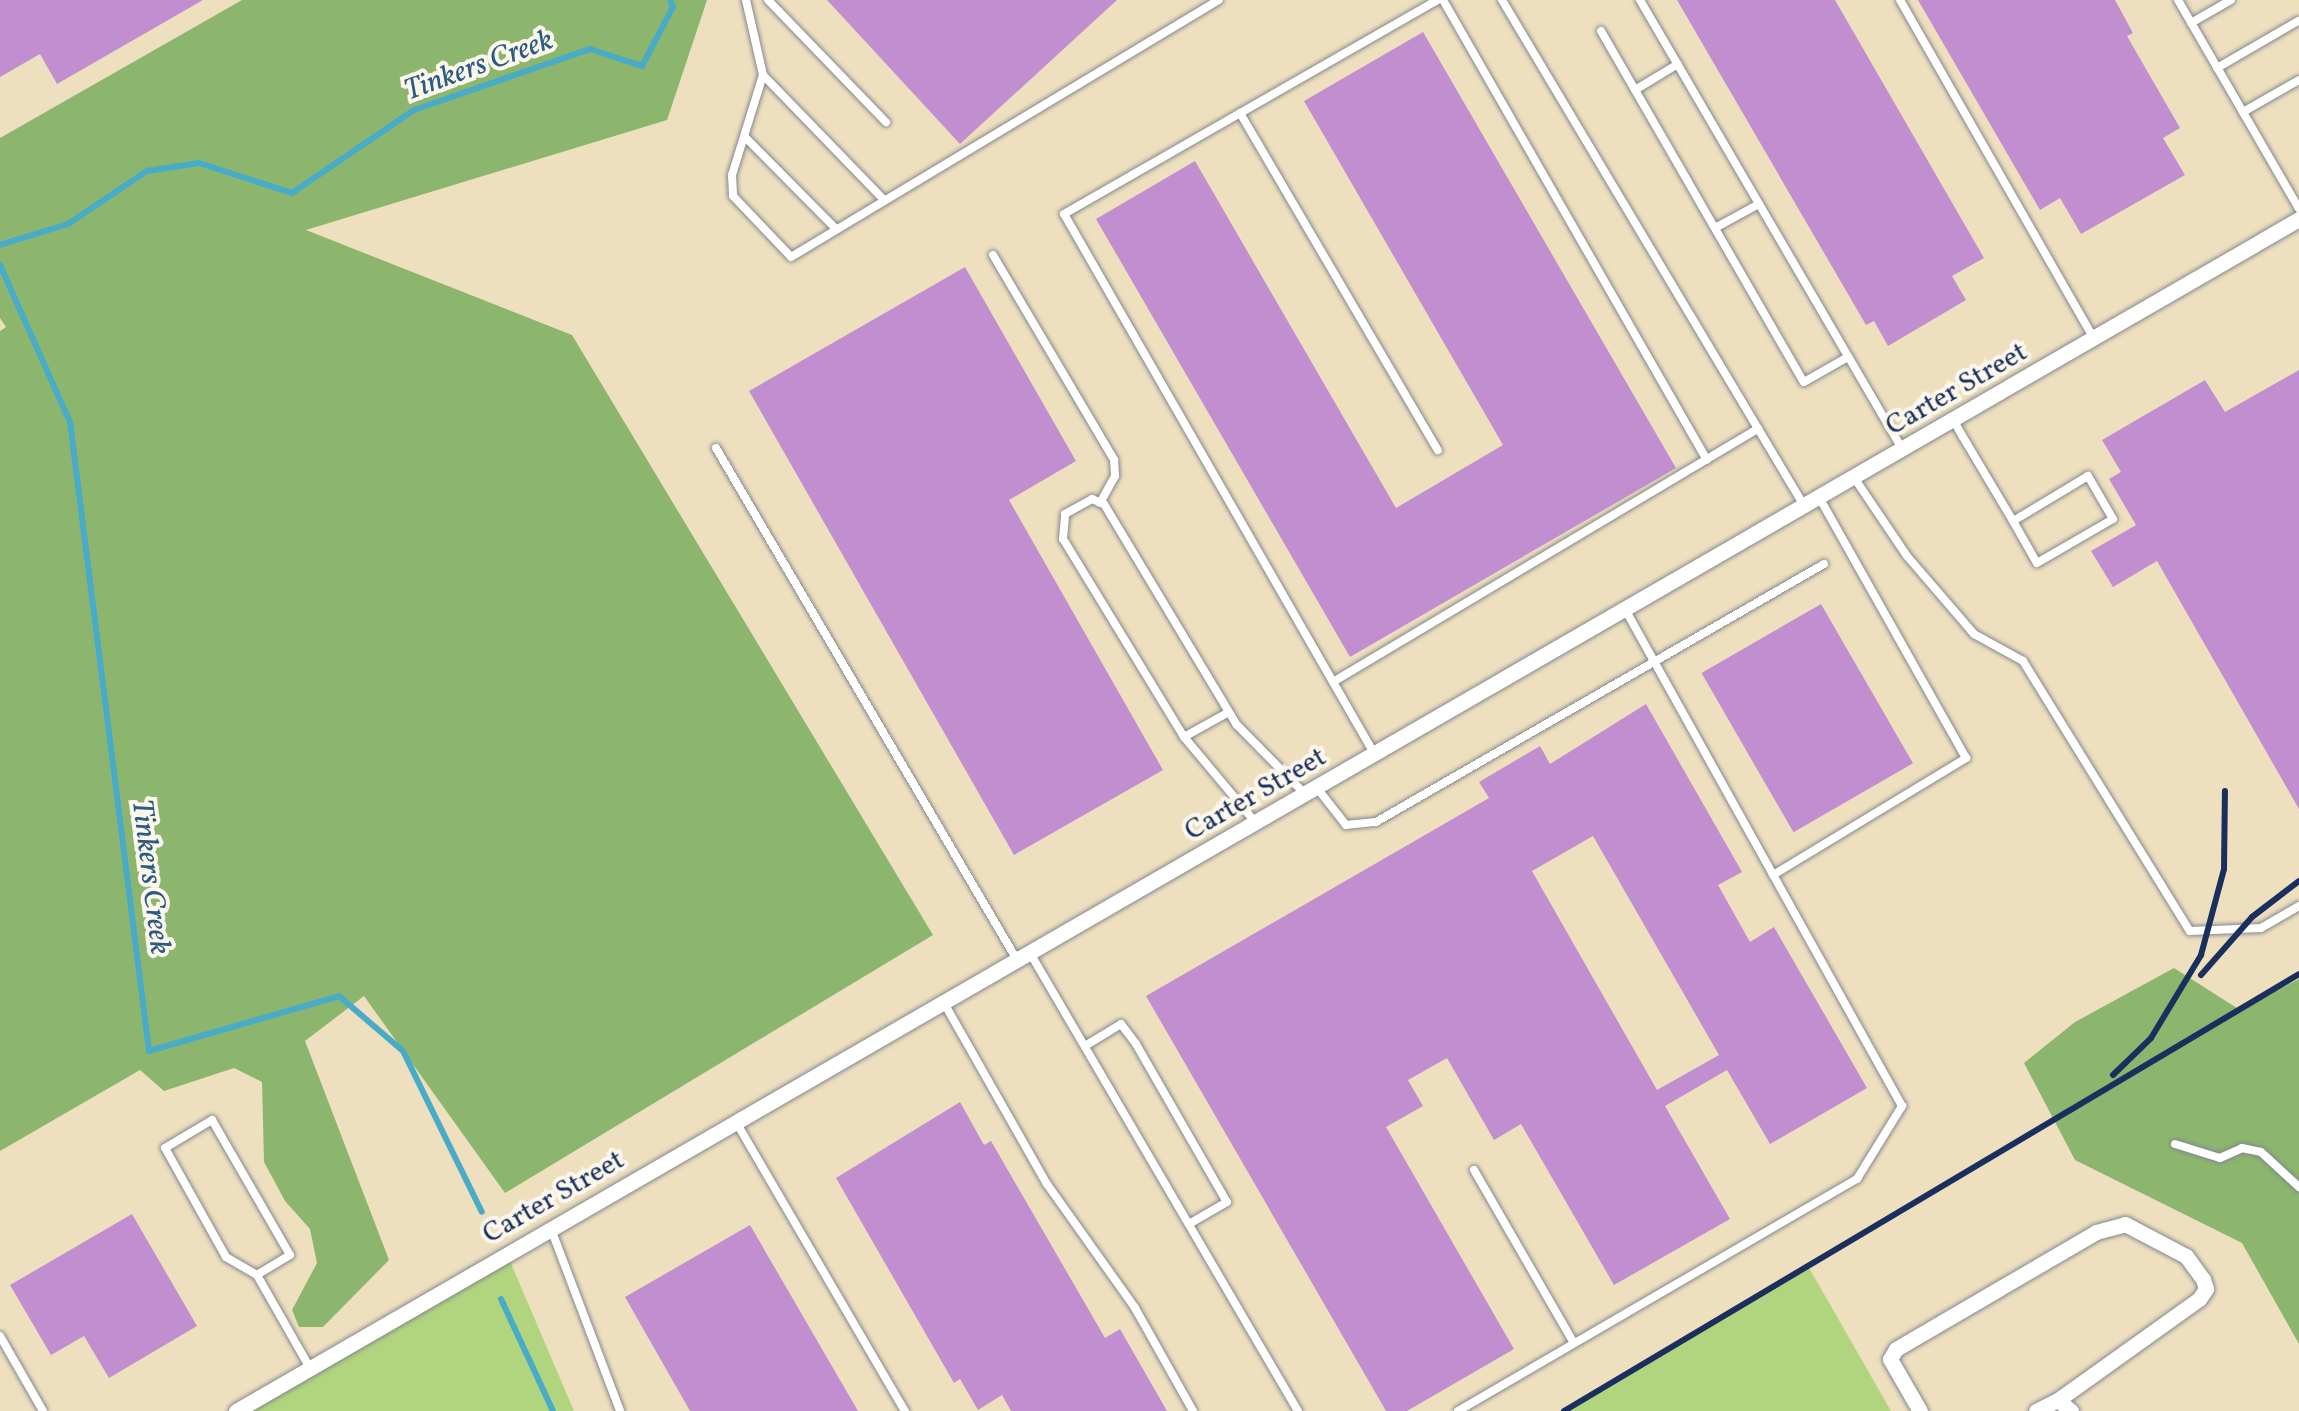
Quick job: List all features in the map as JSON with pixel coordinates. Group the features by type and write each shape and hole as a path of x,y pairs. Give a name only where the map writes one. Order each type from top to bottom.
{"street":[{"name":"Carter Street","path":"236,1411 2299,219"},
{"path":"1920,1411 1890,1358 1896,1349 2096,1232 2125,1224 2186,1256 2203,1279 2206,1289 2199,1299 2058,1400 2036,1411"},
{"path":"2058,1400 2072,1411"}],"lane":[{"path":"746,0 763,75 732,174 733,196 791,257 1219,0"},
{"path":"768,0 886,122"},
{"path":"1375,755 1064,214 1441,0 1708,460"},
{"path":"1502,0 1758,430 1812,503 1966,758 1773,875"},
{"path":"1640,0 1903,451"},
{"path":"1900,0 2094,339"},
{"path":"2178,0 2299,209"},
{"path":"2191,23 2231,0"},
{"path":"2218,68 2298,21"},
{"path":"1600,31 1804,382 1848,357"},
{"path":"1635,90 1678,64"},
{"path":"763,75 884,200"},
{"path":"2243,112 2299,80"},
{"path":"1240,113 1438,450"},
{"path":"746,138 836,230"},
{"path":"1715,228 1759,204"},
{"path":"993,255 1114,460 1115,476 1100,503"},
{"path":"1954,421 2012,521 2037,563 2113,519 2088,476 2012,521"},
{"path":"1332,682 1758,430"},
{"path":"716,448 1024,957 1085,1046 1298,1411"},
{"path":"1855,479 1907,556 1974,634 2023,661 2190,931 2261,928 2299,906"},
{"path":"1256,823 1184,738 1064,539 1065,514 1092,499 1100,503 1230,712 1346,825 1376,822 1824,564"},
{"path":"1458,1411 1857,1179 1902,1106 1626,610"},
{"path":"1184,738 1230,712"},
{"path":"944,1003 1046,1184 1135,1308 1194,1411"},
{"path":"1085,1046 1121,1024 1136,1044 1227,1202 1189,1224"},
{"path":"257,1275 290,1254 212,1120 165,1148 226,1257 257,1275 310,1368"},
{"path":"736,1122 906,1411"},
{"path":"2174,1144 2220,1158 2242,1148 2262,1152 2299,1187"},
{"path":"1474,1170 1574,1343"},
{"path":"552,1229 620,1411"},
{"path":"0,1336 43,1411"}],"green space":[{"path":"242,0 707,0 667,120 306,230 572,335 933,935 505,1193 364,996 305,1041 389,1260 323,1327 299,1327 292,1310 317,1263 310,1229 285,1201 264,1162 262,1082 234,1068 164,1091 140,1070 0,1151 0,331 6,327 0,318 0,138"},
{"path":"2174,968 2240,1010 2299,979 2299,1344 2242,1243 2075,1160 2024,1063 2075,1022"},
{"path":"507,1254 574,1411 236,1411"},
{"path":"1808,1266 1891,1411 1564,1411 1616,1381"}],"building":[{"path":"0,0 203,0 57,84 40,54 0,77"},
{"path":"827,0 1117,0 960,144"},
{"path":"1677,0 1835,0 1984,258 1952,276 1966,300 1888,346 1874,321 1866,325"},
{"path":"1918,0 2115,0 2133,33 2127,36 2180,128 2163,138 2185,175 2081,234 2060,198 2040,210"},
{"path":"1423,32 1676,468 1350,657 1096,219 1195,161 1396,508 1503,445 1304,101"},
{"path":"965,267 1076,461 1009,500 1163,770 1014,855 749,391"},
{"path":"2299,370 2299,809 2157,561 2113,587 2091,551 2136,525 2109,479 2121,472 2102,440 2205,380 2225,412"},
{"path":"1821,604 1913,763 1793,832 1701,673"},
{"path":"1646,704 1742,872 1718,885 1750,942 1774,927 1867,1088 1770,1144 1727,1070 1665,1106 1730,1219 1614,1285 1521,1124 1494,1140 1447,1058 1408,1080 1423,1106 1386,1127 1514,1349 1407,1411 1386,1411 1146,996 1489,798 1479,782 1540,746 1550,764","holes":["1593,836 1719,1055 1657,1090 1532,871"]},
{"path":"960,1102 984,1145 991,1141 1105,1338 1120,1329 1167,1411 1011,1411 1002,1395 978,1410 960,1379 954,1383 836,1178"},
{"path":"132,1214 197,1326 109,1378 84,1336 51,1355 10,1285"},
{"path":"750,1225 858,1411 690,1411 625,1297"}],"waterway":[{"name":"Tinkers Creek","path":"0,245 68,224 147,171 199,163 292,193 414,110 590,49 642,66 673,7 670,0"},
{"name":"Tinkers Creek","path":"0,265 70,422 149,1051 339,996 403,1051 482,1212"},
{"name":"Tinkers Creek","path":"501,1299 553,1411"}],"railway":[{"path":"2113,1075 2151,1038 2201,955 2224,869 2225,791"},
{"path":"2201,975 2252,917 2299,881"},
{"path":"1564,1411 2299,974"}]}
